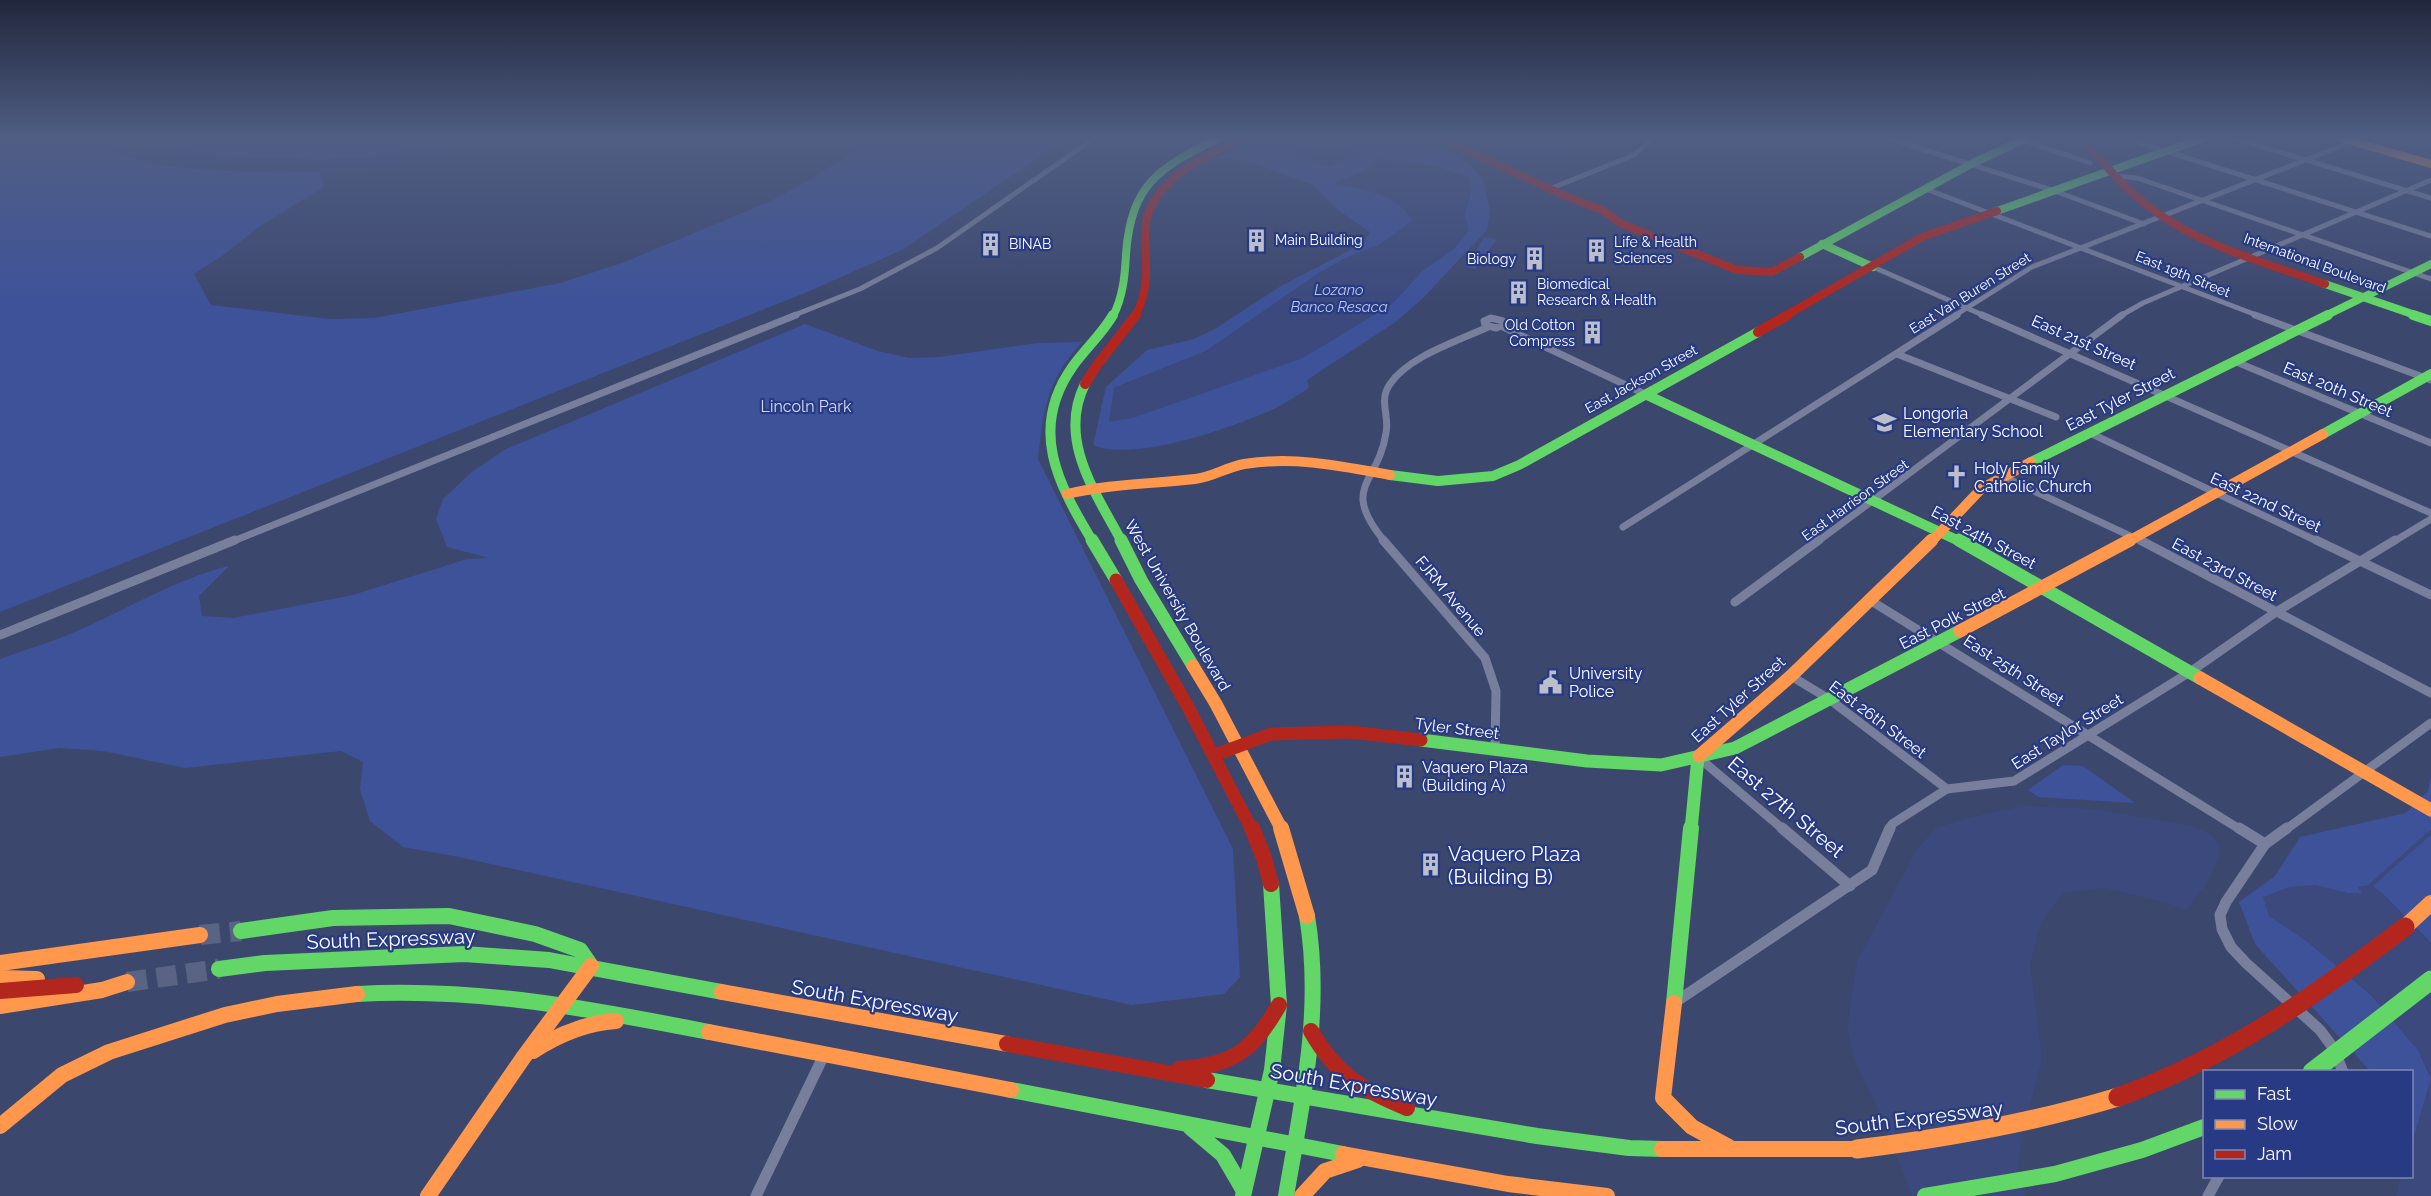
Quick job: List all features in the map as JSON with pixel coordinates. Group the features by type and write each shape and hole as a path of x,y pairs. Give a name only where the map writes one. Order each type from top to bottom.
{"main road":[{"path":"1139,195 1127,225 1124,288 1116,310 1066,372 1058,388 1050,419 1048,440 1051,456 1067,494 1215,755 1257,838 1268,869 1273,899 1279,1005 1268,1090 1244,1194"},
{"name":"West University Boulevard","path":"1159,195 1146,225 1146,285 1140,309 1087,379 1080,396 1074,426 1080,461 1093,487 1141,580 1214,699 1283,832 1302,897 1310,928 1316,979 1311,1031 1286,1196"},
{"path":"1563,195 1602,210 1622,224 1658,239 1737,270 1755,272 1772,272 1915,195"},
{"name":"East Jackson Street","path":"1067,494 1093,487 1199,479 1240,464 1282,458 1310,460 1372,472 1438,481 1493,476 1519,465 1647,395 1922,237 2038,195"},
{"name":"International Boulevard","path":"2137,195 2163,216 2202,238 2431,321"},
{"name":"East 21st Street","path":"1822,244 1873,267"},
{"name":"East Tyler Street","path":"1698,757 1791,675 1868,599 1942,531 1981,489 2002,476 2164,395 2431,264"},
{"path":"1082,354 1103,357"},
{"name":"East Polk Street","path":"1698,757 1735,748 1942,642 2044,588 2358,413 2429,377"},
{"name":"East 24th Street","path":"1647,395 1942,531 2431,810"},
{"name":"Tyler Street","path":"1215,755 1271,734 1322,731 1351,732 1495,748 1587,761 1662,765 1698,757"},
{"path":"1698,757 1663,1098 1677,1117 1694,1132 1738,1150"},
{"name":"South Expressway","path":"219,969 265,963 464,954 549,960 1138,1068 1432,1118 1629,1148 1857,1149 2028,1123 2120,1096 2168,1078 2218,1056 2291,1013 2431,905"},
{"path":"241,931 333,918 449,916 535,934 580,950 591,966 523,1058 428,1196"},
{"path":"0,963 200,935"},
{"path":"0,954 30,951 63,955"},
{"path":"1,982 63,955"},
{"path":"2313,1070 2431,980"},
{"path":"1,982 127,982"},
{"path":"0,997 127,982"},
{"path":"0,1006 102,990 127,982"},
{"path":"0,1126 46,1087 83,1062 178,1025 262,1005 350,994 449,992 509,996 561,1005 1478,1180 1557,1192 1607,1196"},
{"path":"1138,1068 1193,1069 1239,1059 1253,1049 1265,1033 1279,1005"},
{"path":"523,1058 547,1041 574,1027 603,1021 645,1020"},
{"path":"1311,1031 1327,1061 1351,1084 1432,1118"},
{"path":"1186,1125 1207,1138 1234,1166 1244,1194"},
{"path":"1925,1196 2055,1174 2142,1150 2203,1128"},
{"path":"1302,1196 1317,1174 1344,1162 1367,1158"}],"street":[{"path":"0,635 860,289 917,259 963,231 1014,195"},
{"name":"East 19th Street","path":"1942,195 2182,285 2295,331 2429,377"},
{"path":"2065,195 2144,224"},
{"path":"2185,195 2431,279"},
{"name":"East Van Buren Street","path":"1623,527 2032,267 2218,195"},
{"path":"2302,195 2431,236"},
{"name":"East Harrison Street","path":"1735,602 1875,501 2071,355 2115,319 2182,285 2395,195"},
{"name":"East 21st Street","path":"1873,267 2431,513"},
{"name":"FJRM Avenue","path":"1495,748 1498,699 1491,669 1485,658 1377,531 1363,504 1365,486 1388,429 1383,403 1384,395 1390,384 1402,370 1488,327 1503,327"},
{"name":"East 24th Street","path":"1503,327 1647,395"},
{"path":"1897,354 2055,417"},
{"name":"East 20th Street","path":"2234,361 2431,443"},
{"name":"East 22nd Street","path":"2090,433 2431,595"},
{"name":"East 23rd Street","path":"2002,476 2133,537 2431,693"},
{"name":"East Taylor Street","path":"1674,1003 1872,870 1892,824 1947,789 2014,781 2190,672 2276,612 2431,519"},
{"name":"East 25th Street","path":"1868,599 1942,642 2167,786 2265,844"},
{"name":"East 26th Street","path":"1791,675 1829,699 1947,789"},
{"path":"2343,1070 2334,1049 2320,1030 2231,947 2222,929 2220,915 2226,902 2265,844 2431,723"},
{"name":"East 27th Street","path":"1698,757 1850,886"},
{"path":"756,1196 824,1055"},
{"path":"2208,1196 2218,1178"}],"green space":[{"path":"0,195 311,195 260,226 222,256 194,274 211,305 329,319 375,318 560,283 622,263 782,195 984,195 902,250 805,293 0,612"},
{"path":"1323,195 1381,195 1397,203 1413,221 1379,245 1348,257 1319,273 1206,351 1114,388 1392,304 1422,271 1455,248 1470,195 1486,195 1490,211 1487,230 1423,298 1397,321 1307,380 1309,388 1278,407 1212,432 1159,446 1112,449 1093,445 1106,387 1147,350 1194,339 1215,329 1281,286 1364,243 1370,232 1338,210"},
{"path":"1484,237 1497,239 1475,269 1466,267"},
{"name":"Lincoln Park","path":"805,324 878,351 909,358 939,357 1038,343 1082,342 1061,370 1049,396 1042,425 1038,459 1233,849 1240,977 1224,994 1132,1005 459,857 403,847 370,821 360,789 363,762 341,751 185,768 103,751 60,748 0,757 0,659 72,633 191,578 229,566 199,596 202,616 233,618 353,595 467,559 489,558 447,547 436,519 443,499 473,471 506,449"},
{"path":"2063,765 2083,766 2135,803 2038,797 2028,790"},
{"path":"2431,776 2431,943 2384,895 2371,885 2358,887 2363,894 2347,893 2315,885 2270,916 2308,942 2370,994 2418,1050 2431,1079 2413,1141 2413,1070 2369,1070 2255,944 2239,902 2275,876 2300,837 2406,813 2428,791"}],"water":[{"name":"Lozano Banco Resaca","path":"1381,195 1470,195 1464,211 1469,230 1455,248 1422,271 1392,304 1303,358 1133,418 1109,422 1114,388 1206,351 1319,273 1348,257 1379,245 1412,221 1398,204"},
{"path":"2024,806 2093,809 2193,826 2211,835 2220,847 2216,864 2198,896 2186,910 2167,903 2104,888 2063,893 2041,922 2030,965 2042,1059 2022,1135 2018,1165 2025,1196 1912,1196 1878,1109 1856,1064 1847,1028 1857,961 1917,849 1936,828 1972,817"},
{"path":"2315,885 2347,893 2362,894 2358,887 2371,885 2384,895 2431,944 2431,1076 2418,1050 2370,994 2308,942 2269,916 2263,897 2289,887"},
{"path":"2431,1079 2431,1196 2396,1196 2401,1178 2413,1178 2413,1141"}],"waterway":[{"path":"2371,885 2431,832"}],"tunnel":[{"path":"200,935 241,931"},
{"path":"127,982 219,969"}],"traffic: fast":[{"path":"1116,580 1067,496 1054,460 1049,428 1054,402 1065,378 1117,308 1122,293 1131,218 1140,195"},
{"path":"1800,257 1914,195"},
{"path":"1997,211 2043,195"},
{"path":"1822,244 1873,267"},
{"path":"2031,462 2431,264"},
{"path":"2325,284 2431,321"},
{"path":"1390,475 1438,481 1493,476 1519,465 1758,332"},
{"path":"2323,434 2431,374"},
{"path":"1085,384 1079,396 1074,426 1080,461 1141,580 1193,666"},
{"path":"1647,395 1942,531 2200,678"},
{"path":"1421,740 1587,761 1661,765 1735,748 1960,631"},
{"path":"1674,1003 1698,757"},
{"path":"1243,1196 1272,1070 1279,1005 1271,884"},
{"path":"241,931 333,918 449,916 535,934 580,950 591,966"},
{"path":"1286,1196 1310,1055 1313,1019 1315,983 1313,949 1307,916"},
{"path":"219,969 265,963 464,954 549,960 722,992"},
{"path":"2315,1070 2431,980"},
{"path":"357,994 446,992 491,995 578,1007 709,1032"},
{"path":"1207,1080 1537,1136 1629,1148 1662,1149"},
{"path":"1011,1090 1343,1154"},
{"path":"1925,1196 2055,1174 2142,1150 2203,1127"},
{"path":"1191,1128 1223,1155 1244,1191"}],"traffic: slow":[{"path":"1960,631 2044,588 2323,434"},
{"path":"1067,494 1115,486 1201,478 1237,465 1263,461 1299,460 1390,475"},
{"path":"1699,756 1791,676 1942,531 1981,489 2031,462"},
{"path":"1193,666 1216,704 1283,832 1307,916"},
{"path":"2200,678 2431,810"},
{"path":"2405,927 2431,903"},
{"path":"0,963 200,935"},
{"path":"428,1196 523,1058 591,966"},
{"path":"0,978 37,979"},
{"path":"0,1006 102,990 127,982"},
{"path":"722,992 1007,1044"},
{"path":"0,1126 62,1075 109,1052 174,1029 225,1015 277,1004 357,994"},
{"path":"1674,1003 1663,1098 1677,1115 1692,1127 1729,1147"},
{"path":"533,1051 572,1030 616,1021"},
{"path":"709,1032 1011,1090"},
{"path":"1857,1149 1989,1129 2054,1115 2118,1097"},
{"path":"1662,1149 1857,1149"},
{"path":"1343,1154 1508,1184 1607,1196"},
{"path":"1302,1196 1325,1171 1358,1160"}],"traffic: jam":[{"path":"1085,384 1090,374 1126,330 1142,303 1146,282 1145,227 1159,195"},
{"path":"1563,195 1602,210 1622,224 1737,270 1772,272 1800,257"},
{"path":"2135,195 2167,220 2210,242 2325,284"},
{"path":"1758,332 1922,237 1997,211"},
{"path":"1116,580 1242,808 1259,845 1271,884"},
{"path":"1215,755 1271,734 1351,732 1421,740"},
{"path":"2118,1097 2197,1065 2234,1046 2303,1002 2405,927"},
{"path":"0,991 76,985"},
{"path":"1179,1069 1215,1065 1240,1055 1260,1035 1279,1005"},
{"path":"1311,1031 1320,1048 1340,1072 1362,1088 1407,1108"},
{"path":"1007,1044 1207,1080"}],"place":[{"name":"Main Building","path":"1257,240"},
{"name":"BINAB","path":"991,244"},
{"name":"Life & Health Sciences","path":"1596,250"},
{"name":"Biology","path":"1534,259"},
{"name":"Biomedical Research & Health","path":"1519,292"},
{"name":"Old Cotton Compress","path":"1593,333"},
{"name":"Longoria Elementary School","path":"1885,422"},
{"name":"Holy Family Catholic Church","path":"1956,477"},
{"name":"University Police","path":"1551,682"},
{"name":"Vaquero Plaza (Building A)","path":"1404,776"},
{"name":"Vaquero Plaza (Building B)","path":"1430,865"}]}
